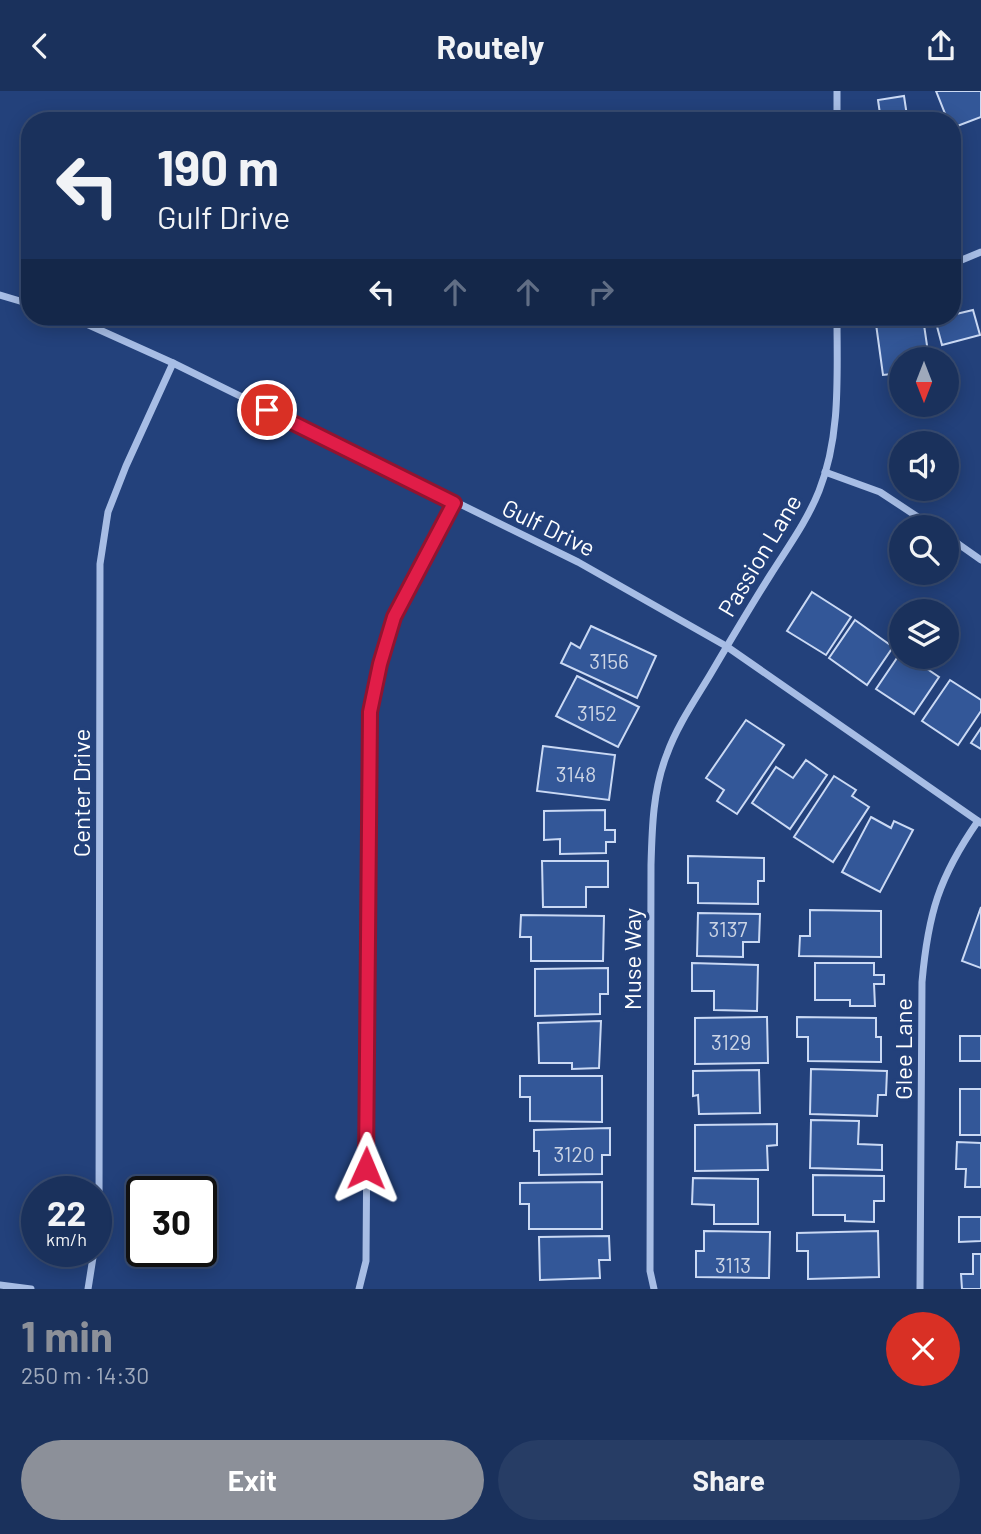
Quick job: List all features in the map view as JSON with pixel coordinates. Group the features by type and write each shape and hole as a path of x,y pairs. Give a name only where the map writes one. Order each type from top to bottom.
{"street":[{"path":"837,91 837,112"},
{"path":"961,261 981,253"},
{"path":"0,295 21,301"},
{"name":"Gulf Drive","path":"91,326 173,363 578,562 726,646 980,822"},
{"name":"Passion Lane","path":"726,646 805,520 825,472 836,411 837,326"},
{"name":"Center Drive","path":"99,1176 100,563 108,512 173,363"},
{"path":"825,472 880,492 915,515"},
{"path":"359,1289 366,1261 370,712 394,617 454,503"},
{"path":"959,544 981,560"},
{"name":"Muse Way","path":"654,1289 650,1271 652,826 657,788 666,755 680,725 726,646"},
{"name":"Glee Lane","path":"920,1289 922,982 928,925 941,885 958,850 980,822"},
{"path":"88,1289 91,1267"},
{"path":"0,1285 31,1289"}],"building":[{"path":"936,91 981,91 981,117 961,125 961,112 944,112"},
{"path":"904,96 906,112 880,112 878,100"},
{"path":"973,310 980,335 942,345 937,326 961,326 961,313"},
{"path":"876,326 924,326 927,347 889,347 889,374 883,375"},
{"path":"812,592 851,617 826,655 787,631"},
{"path":"855,620 889,644 889,653 867,685 829,658"},
{"path":"591,626 656,656 637,698 561,663 571,643 580,648"},
{"path":"890,669 927,669 939,677 914,714 876,689"},
{"path":"577,676 639,707 618,747 556,716"},
{"path":"950,680 981,700 981,711 958,745 922,721"},
{"path":"746,720 784,745 737,814 717,801 724,790 706,778"},
{"path":"981,728 981,749 971,743"},
{"path":"543,746 615,755 609,800 537,791"},
{"path":"806,760 827,775 790,829 752,803 776,767 793,778"},
{"path":"834,776 856,790 852,796 869,807 833,862 794,837"},
{"path":"605,810 605,830 615,830 615,842 606,842 606,853 560,854 560,839 544,840 544,811"},
{"path":"871,817 891,828 894,821 913,830 880,892 842,872"},
{"path":"688,856 764,858 764,881 758,881 758,904 698,903 698,883 688,883"},
{"path":"542,861 608,861 608,887 586,887 586,907 543,907"},
{"path":"981,907 981,968 962,961"},
{"path":"810,910 881,911 881,957 799,956 800,936 810,936"},
{"path":"698,913 760,914 759,942 743,942 743,957 697,956"},
{"path":"521,915 604,916 603,961 531,961 531,937 520,937"},
{"path":"692,963 758,965 757,1011 714,1010 714,991 692,991"},
{"path":"815,963 874,963 874,975 884,975 884,984 874,984 875,1006 850,1006 850,1000 815,1000"},
{"path":"608,968 608,994 600,994 600,1014 535,1016 535,969"},
{"path":"767,1017 768,1063 695,1064 695,1018"},
{"path":"797,1017 876,1018 876,1037 881,1037 881,1062 808,1061 808,1037 797,1037"},
{"path":"601,1021 599,1068 572,1069 572,1063 539,1063 538,1023"},
{"path":"960,1036 981,1036 981,1061 960,1061"},
{"path":"811,1069 887,1071 886,1095 878,1095 877,1116 810,1114"},
{"path":"759,1070 760,1113 699,1114 698,1095 693,1096 693,1071"},
{"path":"520,1076 602,1076 602,1122 530,1121 530,1097 520,1097"},
{"path":"960,1089 981,1089 981,1135 960,1135"},
{"path":"811,1120 859,1121 858,1144 882,1145 882,1170 810,1168"},
{"path":"777,1124 777,1145 767,1146 768,1170 695,1171 695,1125"},
{"path":"610,1128 610,1155 602,1155 602,1174 539,1175 539,1151 534,1151 534,1130"},
{"path":"957,1142 981,1143 981,1187 965,1187 966,1169 956,1169"},
{"path":"813,1175 884,1176 884,1201 874,1201 874,1222 845,1221 845,1215 813,1215"},
{"path":"693,1178 758,1179 758,1224 714,1224 714,1205 692,1204"},
{"path":"602,1182 602,1229 529,1229 529,1204 520,1204 520,1183"},
{"path":"959,1217 981,1217 981,1241 959,1242"},
{"path":"704,1231 770,1232 769,1278 696,1277 696,1251 704,1251"},
{"path":"878,1231 879,1277 808,1279 808,1251 797,1251 797,1233"},
{"path":"609,1236 610,1260 599,1260 600,1278 540,1280 539,1237"},
{"path":"973,1254 981,1254 981,1289 962,1289 961,1274 973,1274"}],"route":[{"path":"267,410 454,503 394,617 370,712 366,1168"}]}
